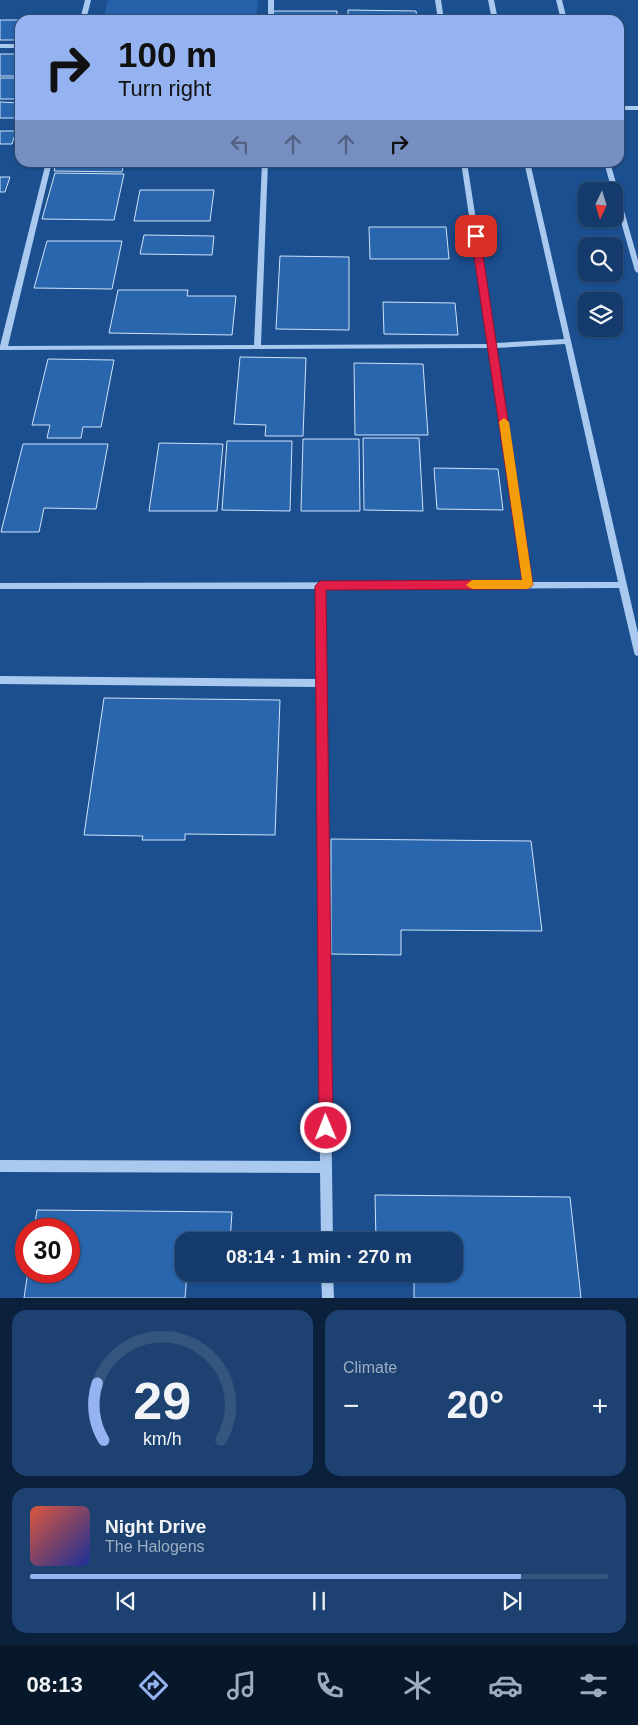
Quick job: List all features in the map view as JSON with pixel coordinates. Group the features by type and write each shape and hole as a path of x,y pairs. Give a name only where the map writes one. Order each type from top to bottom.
{"street":[{"path":"84,15 88,0"},
{"path":"270,15 271,0"},
{"path":"438,0 440,15"},
{"path":"491,0 494,15"},
{"path":"558,0 562,15"},
{"path":"0,46 15,46"},
{"path":"624,108 638,108"},
{"path":"47,167 2,348 493,346 567,341"},
{"path":"257,347 264,167"},
{"path":"465,167 528,585"},
{"path":"528,167 638,652"},
{"path":"608,167 638,270"},
{"path":"0,586 623,585"},
{"path":"320,586 327,1232"},
{"path":"0,680 321,683"},
{"path":"0,1166 326,1167"},
{"path":"328,1282 328,1298"}],"shaded area":[{"path":"108,0 258,0 256,15 104,15"}],"building":[{"path":"348,10 416,11 416,15 348,15"},
{"path":"272,11 337,11 337,15 272,15"},
{"path":"0,20 15,20 15,40 0,40"},
{"path":"0,54 15,54 15,76 0,76"},
{"path":"0,78 15,78 15,99 0,99"},
{"path":"0,102 15,103 15,118 0,118"},
{"path":"0,131 15,131 12,144 0,144"},
{"path":"55,167 123,167 122,172 54,171"},
{"path":"55,173 124,174 114,220 42,219"},
{"path":"0,177 10,177 5,192 0,192"},
{"path":"140,190 214,190 210,221 134,221"},
{"path":"369,227 446,227 449,259 370,259"},
{"path":"144,235 214,236 212,255 140,254"},
{"path":"47,241 122,241 112,289 34,288"},
{"path":"280,256 349,257 349,330 276,329"},
{"path":"118,290 188,290 187,296 236,296 232,335 109,333"},
{"path":"383,302 455,303 458,335 384,334"},
{"path":"240,357 306,358 303,436 265,436 266,425 234,424"},
{"path":"48,359 114,360 101,427 83,427 81,438 47,438 50,425 32,425"},
{"path":"354,363 423,364 428,435 355,435"},
{"path":"363,438 419,438 423,511 364,510"},
{"path":"303,439 359,439 360,511 301,511"},
{"path":"227,441 292,441 290,511 222,510"},
{"path":"159,443 223,444 217,511 149,511"},
{"path":"23,444 108,444 96,509 44,508 39,532 1,532"},
{"path":"434,468 498,469 503,510 437,509"},
{"path":"104,698 280,700 275,835 185,834 185,840 142,840 143,836 84,835"},
{"path":"331,839 531,841 542,931 401,930 401,955 331,954"},
{"path":"375,1195 570,1197 581,1298 414,1298 414,1282 463,1282 463,1232 376,1232"},
{"path":"37,1210 232,1212 231,1232 175,1232 175,1282 186,1282 185,1298 24,1298 26,1283 80,1283 80,1218 36,1218"}],"slow traffic":[{"path":"472,585 528,585 504,422"}],"route":[{"path":"326,1128 320,586 528,585 476,236"}]}
